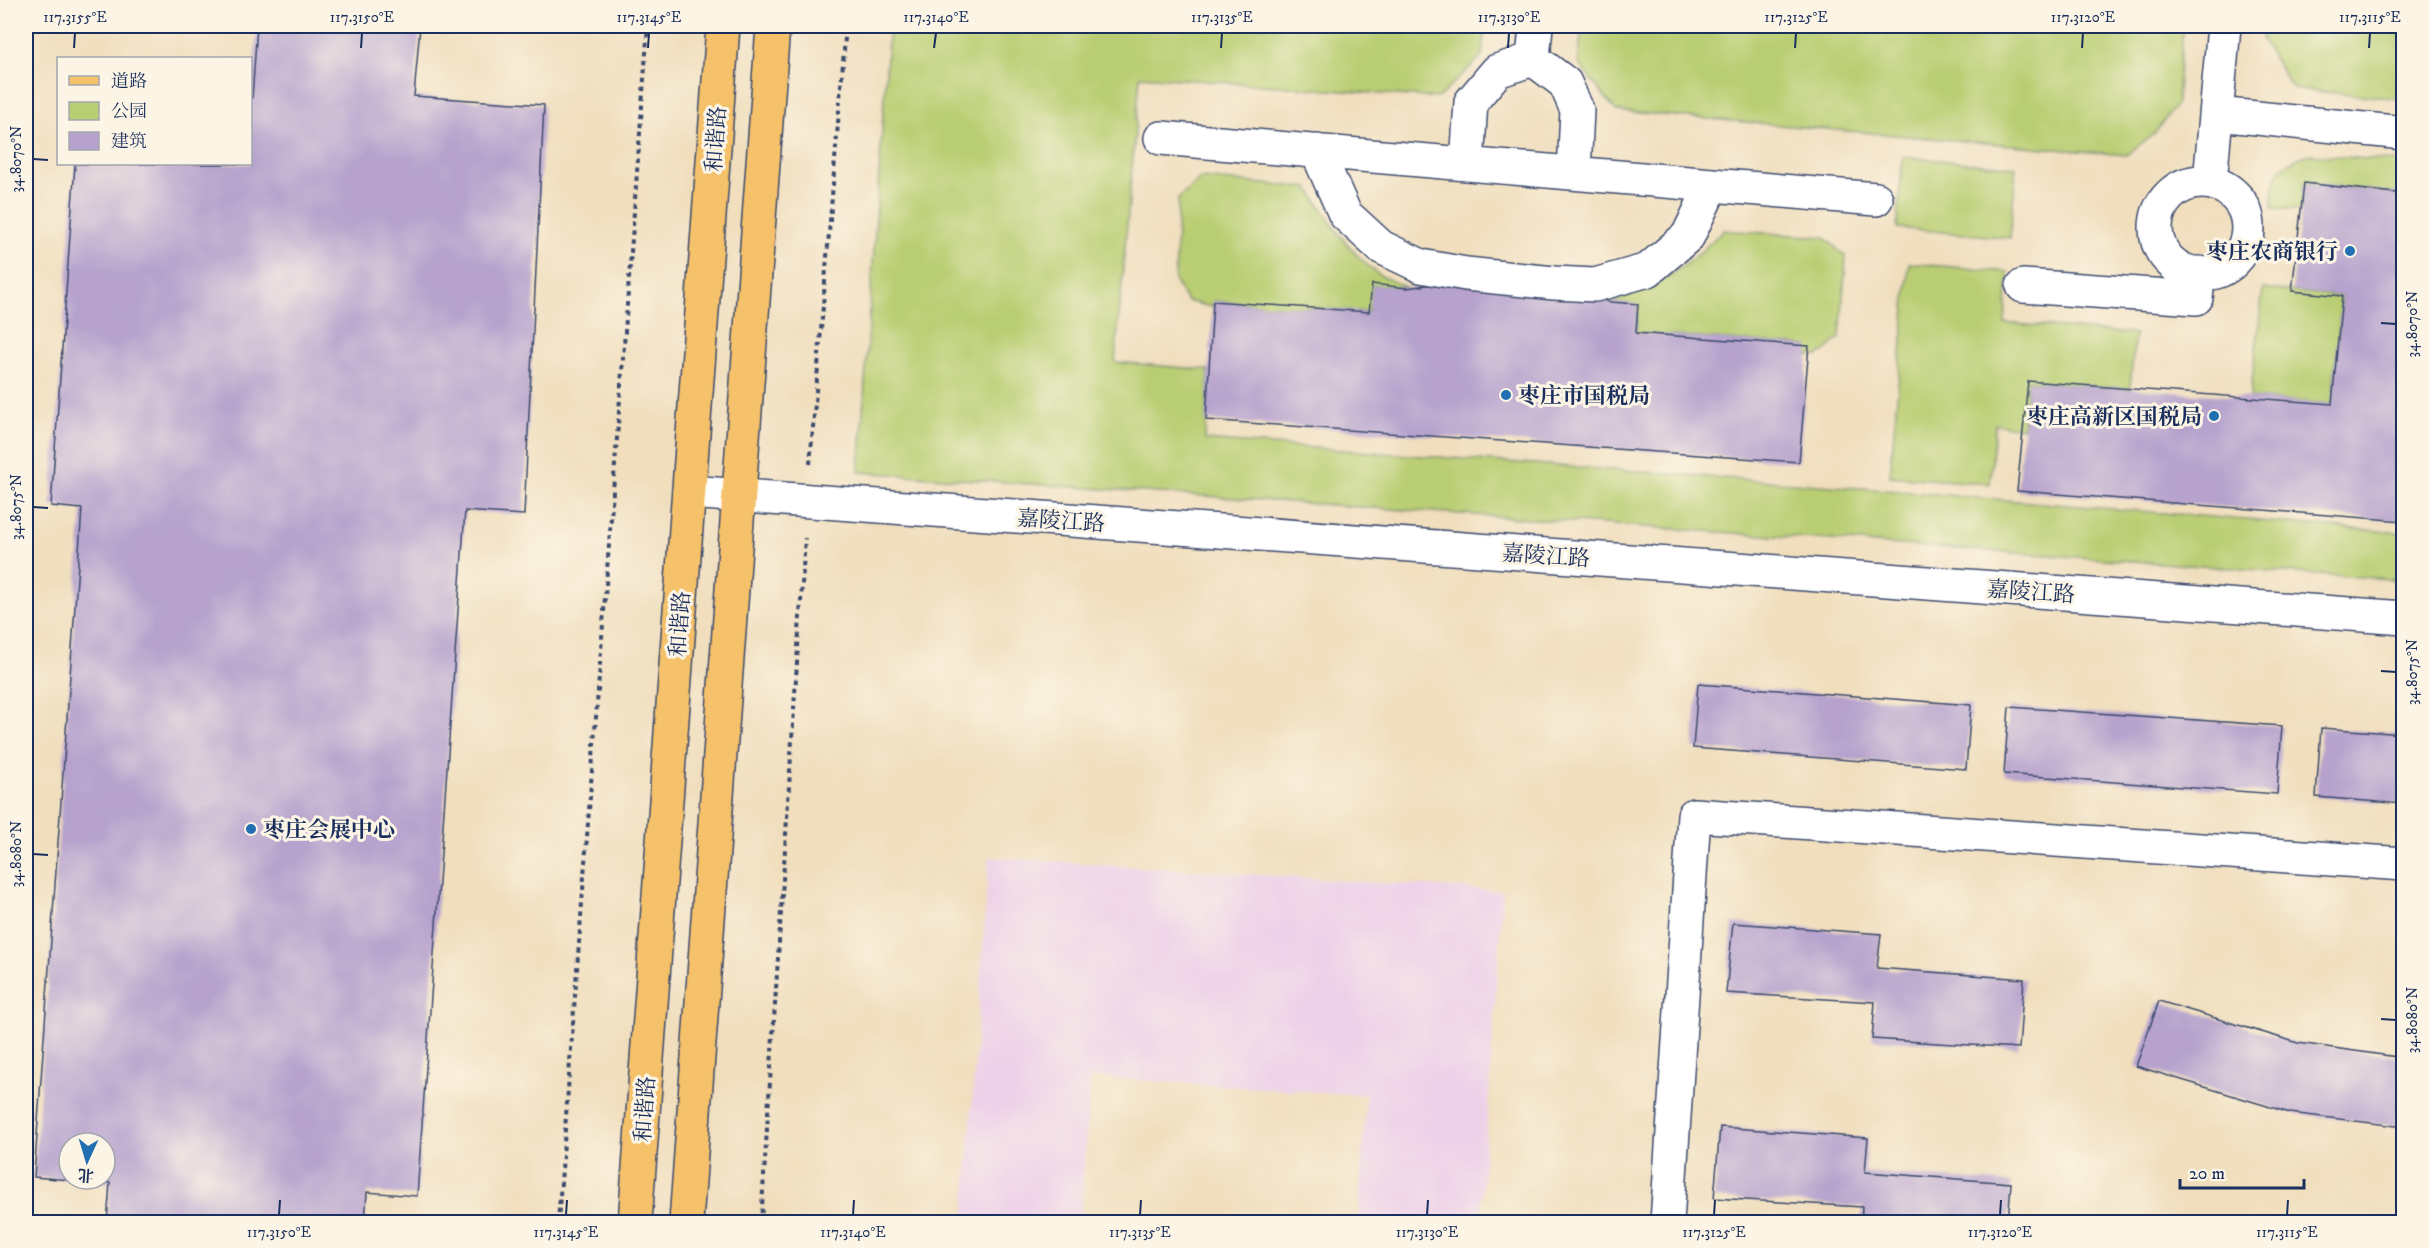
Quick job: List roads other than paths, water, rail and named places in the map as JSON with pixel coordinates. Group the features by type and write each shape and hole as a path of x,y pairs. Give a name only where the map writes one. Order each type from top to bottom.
{"main road":[{"name":"和谐路","path":"635,1222 723,26"},
{"path":"686,1222 773,26"}],"street":[{"path":"1533,59 1536,26"},
{"path":"2210,182 2224,26"},
{"path":"1467,164 1471,102 1497,71 1533,59"},
{"path":"1533,59 1565,83 1577,110 1574,173"},
{"path":"2217,114 2403,133"},
{"path":"1161,138 1876,199"},
{"path":"1317,151 1345,214 1381,248 1421,266 1466,274 1554,283 1595,285 1648,270 1688,236 1712,185"},
{"path":"2195,182 2210,182 2225,188 2237,197 2248,225 2246,240 2240,254 2229,265 2215,272 2199,273 2185,270 2162,251 2157,237 2156,222 2160,208 2180,187 2195,182"},
{"path":"2023,286 2196,298 2199,273"},
{"name":"嘉陵江路","path":"689,492 2403,618"},
{"path":"1667,1222 1694,815 2403,864"}],"place":[{"name":"枣庄农商银行","path":"2350,251"},
{"name":"枣庄市国税局","path":"1506,395"},
{"name":"枣庄高新区国税局","path":"2214,416"},
{"name":"枣庄会展中心","path":"251,829"}]}
